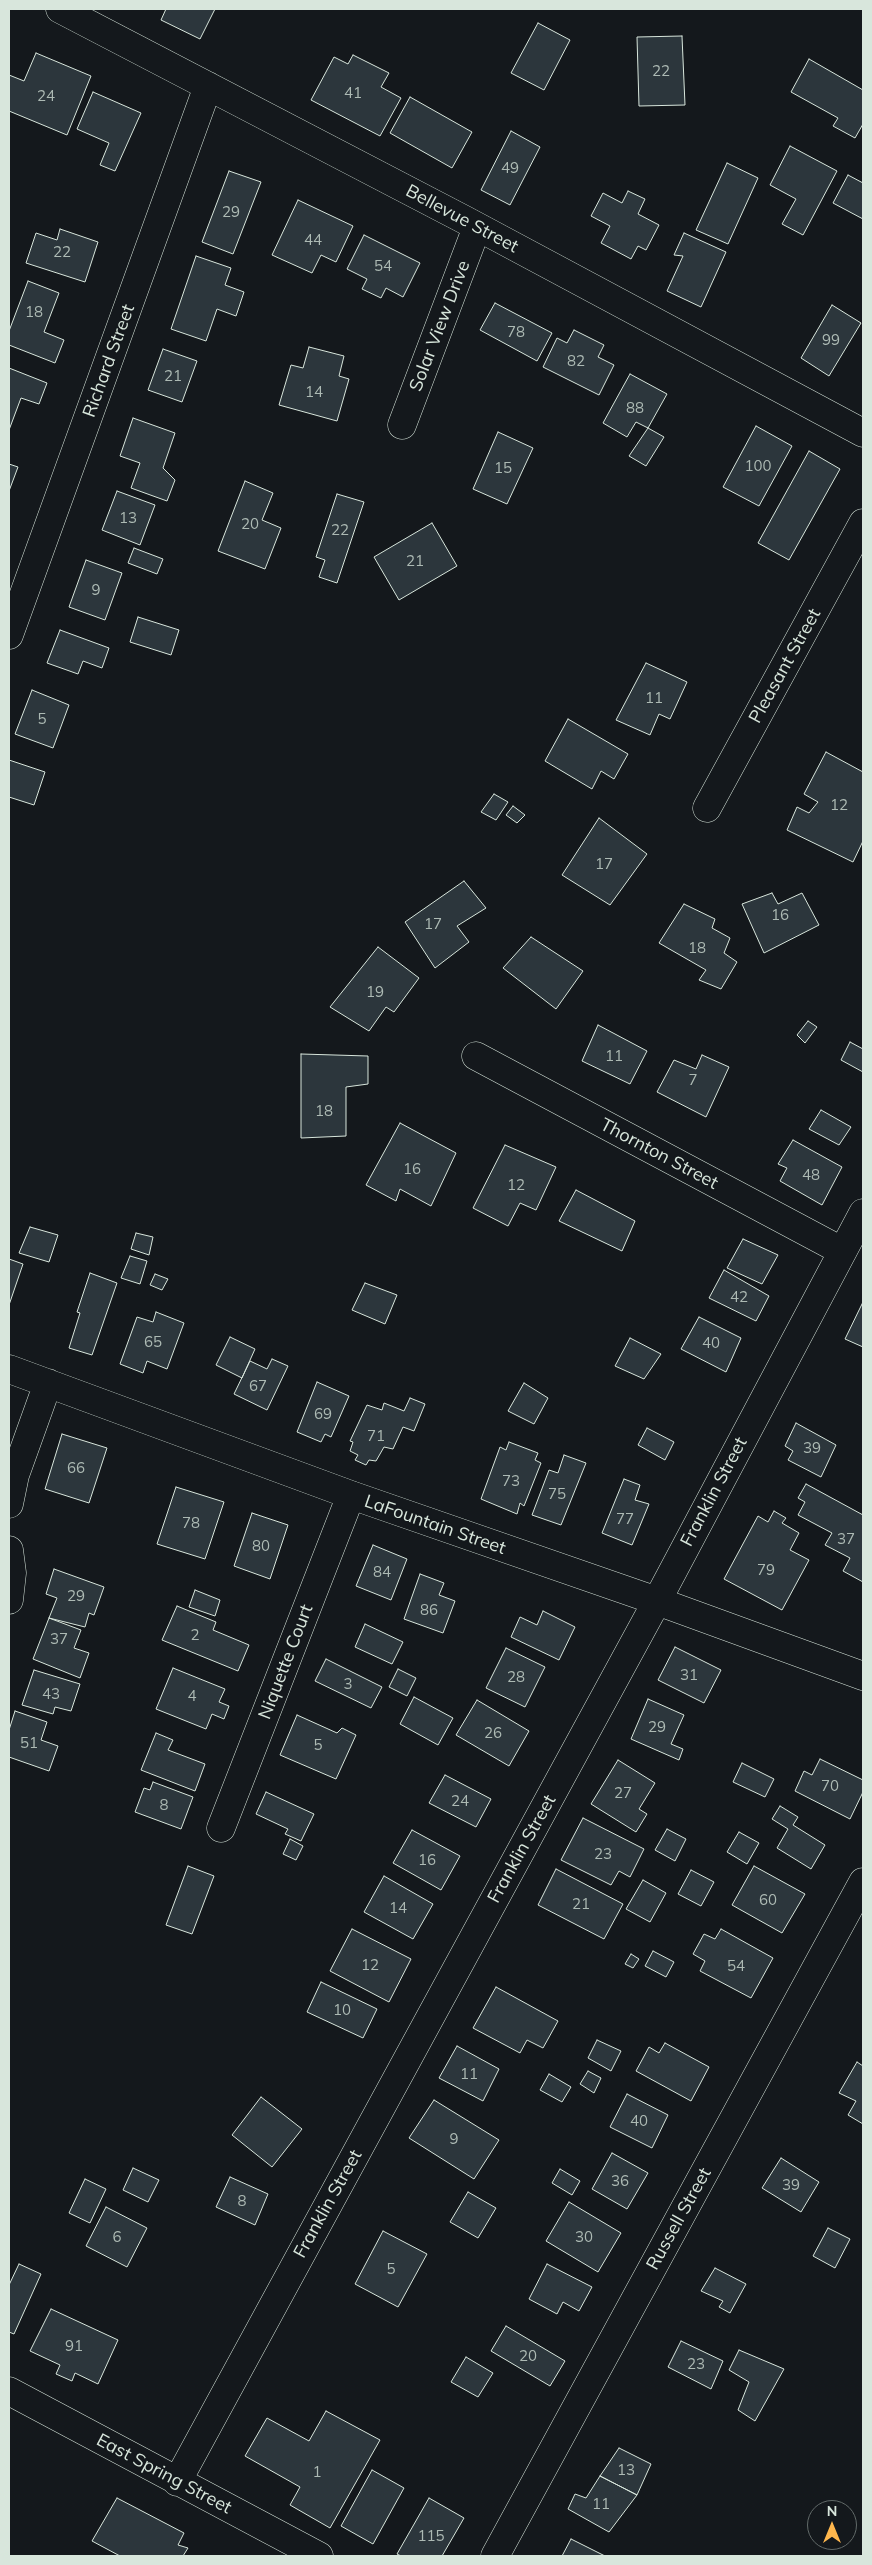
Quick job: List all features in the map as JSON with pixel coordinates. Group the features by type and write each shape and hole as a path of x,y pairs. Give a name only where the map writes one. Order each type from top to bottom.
{"street":[{"name":"Bellevue Street","path":"60,9 477,227 863,433"},
{"name":"Richard Street","path":"9,635 208,86"},
{"name":"Solar View Drive","path":"402,426 477,227"},
{"name":"Pleasant Street","path":"707,808 863,523"},
{"name":"Thornton Street","path":"476,1056 842,1251"},
{"name":"Franklin Street","path":"176,2482 657,1601 863,1213"},
{"name":"LaFountain Street","path":"9,1369 351,1496 657,1601 863,1676"},
{"path":"9,1504 16,1475 48,1383"},
{"name":"Niquette Court","path":"221,1828 351,1496"},
{"path":"9,1550 12,1572 9,1600"},
{"name":"Russell Street","path":"495,2556 863,1882"},
{"name":"East Spring Street","path":"9,2391 176,2482 319,2556"}],"building":[{"path":"166,9 215,9 200,39 161,20"},
{"path":"538,23 570,40 544,90 511,73"},
{"path":"682,36 685,105 639,106 637,37"},
{"path":"36,53 91,76 67,135 9,111 9,75 24,81"},
{"path":"353,55 389,73 381,87 401,98 380,136 311,100 334,57 348,64"},
{"path":"809,59 863,90 863,124 855,138 833,126 838,118 791,92"},
{"path":"93,92 141,113 115,171 100,165 109,143 77,129"},
{"path":"410,97 472,132 452,168 390,133"},
{"path":"511,131 540,147 510,205 481,190"},
{"path":"790,146 837,171 803,235 782,224 796,199 770,185"},
{"path":"727,163 758,178 728,244 696,230"},
{"path":"229,171 261,182 233,254 202,242"},
{"path":"848,175 863,183 863,219 833,203"},
{"path":"628,191 645,199 638,214 659,225 646,250 638,246 631,259 601,243 610,226 591,216 603,193 622,203"},
{"path":"298,200 353,226 336,262 321,255 312,273 272,255"},
{"path":"60,229 98,242 85,282 26,263 36,233 57,240"},
{"path":"684,233 726,252 701,307 667,291 683,256 674,255"},
{"path":"364,235 420,263 403,297 386,288 381,298 362,289 367,279 347,269"},
{"path":"196,256 231,268 225,285 244,292 236,316 217,309 206,341 171,329"},
{"path":"28,281 59,293 44,332 64,340 55,363 9,345 9,331"},
{"path":"495,303 552,333 537,361 480,330"},
{"path":"832,305 861,323 829,376 801,358"},
{"path":"574,330 604,345 598,357 614,365 599,395 543,367 557,338 567,343"},
{"path":"309,347 344,356 339,376 349,379 337,421 279,405 291,365 303,368"},
{"path":"163,349 197,361 182,402 148,390"},
{"path":"9,368 47,383 39,404 21,398 9,430"},
{"path":"630,374 667,394 648,428 636,422 627,437 603,423"},
{"path":"133,418 175,433 163,468 175,480 167,501 131,488 140,463 120,456"},
{"path":"756,426 792,446 759,506 723,487"},
{"path":"648,428 664,437 646,466 629,456"},
{"path":"498,432 533,448 507,504 473,489"},
{"path":"809,451 840,469 789,560 758,543"},
{"path":"9,464 18,467 9,491"},
{"path":"245,481 273,493 262,520 281,528 265,569 218,551"},
{"path":"117,491 155,505 140,545 102,530"},
{"path":"337,494 364,502 337,583 319,577 325,560 316,557"},
{"path":"432,523 457,566 399,600 374,557"},
{"path":"134,548 163,559 157,574 128,563"},
{"path":"86,560 122,573 105,620 69,607"},
{"path":"138,617 179,630 171,655 130,642"},
{"path":"60,630 109,648 102,668 83,661 78,674 47,663"},
{"path":"646,663 687,682 670,719 659,714 650,735 616,720"},
{"path":"32,690 69,705 53,748 15,734"},
{"path":"568,719 628,754 614,779 601,771 592,789 545,761"},
{"path":"826,752 863,772 863,841 853,862 787,830 797,807 809,813 818,802 804,794"},
{"path":"9,760 45,772 34,805 9,797"},
{"path":"494,794 508,802 496,820 481,812"},
{"path":"513,806 525,815 517,823 506,815"},
{"path":"599,818 647,854 610,905 562,875"},
{"path":"464,881 486,908 457,926 469,942 435,968 405,922"},
{"path":"772,893 778,904 802,893 819,925 764,953 742,904"},
{"path":"684,904 715,919 712,928 730,938 724,953 737,962 721,989 699,980 706,970 659,943"},
{"path":"531,937 583,971 556,1009 503,968"},
{"path":"378,947 419,978 394,1012 386,1007 369,1031 330,1007"},
{"path":"808,1021 817,1027 805,1043 797,1035"},
{"path":"598,1025 647,1051 630,1084 582,1061"},
{"path":"850,1042 863,1049 863,1072 841,1060"},
{"path":"301,1054 368,1056 368,1084 346,1087 346,1136 301,1138"},
{"path":"702,1055 729,1067 706,1117 657,1092 674,1060 696,1069"},
{"path":"821,1110 851,1127 839,1145 809,1129"},
{"path":"400,1123 456,1153 431,1206 400,1189 396,1201 366,1185"},
{"path":"793,1140 842,1167 822,1205 780,1181 787,1168 778,1164"},
{"path":"505,1145 556,1167 536,1210 520,1203 508,1226 473,1208"},
{"path":"576,1190 635,1221 622,1251 559,1221"},
{"path":"30,1227 58,1235 49,1262 19,1253"},
{"path":"136,1233 153,1237 149,1255 131,1249"},
{"path":"743,1239 778,1255 762,1284 727,1268"},
{"path":"130,1256 147,1261 140,1284 121,1278"},
{"path":"9,1259 23,1264 9,1305"},
{"path":"724,1270 769,1296 756,1321 709,1298"},
{"path":"90,1273 117,1283 92,1355 69,1348 80,1313 77,1312"},
{"path":"155,1274 168,1279 162,1290 150,1285"},
{"path":"365,1283 397,1295 385,1324 352,1310"},
{"path":"863,1302 863,1347 845,1339"},
{"path":"156,1312 184,1323 167,1369 147,1361 143,1373 120,1364 137,1317 153,1322"},
{"path":"699,1317 741,1338 726,1372 681,1349"},
{"path":"230,1337 255,1349 242,1378 216,1365"},
{"path":"630,1338 661,1354 644,1379 615,1366"},
{"path":"272,1359 288,1366 267,1410 234,1394 250,1361 267,1369"},
{"path":"317,1382 349,1396 331,1437 325,1434 321,1442 297,1432"},
{"path":"524,1383 548,1398 534,1424 508,1411"},
{"path":"410,1398 425,1404 414,1431 403,1427 393,1449 384,1447 376,1461 369,1460 366,1465 355,1460 358,1455 350,1451 353,1442 350,1441 367,1405 382,1410 384,1403 404,1411"},
{"path":"796,1423 836,1445 821,1477 788,1460 793,1451 785,1446"},
{"path":"647,1428 674,1442 665,1460 638,1445"},
{"path":"62,1434 107,1448 89,1503 45,1489"},
{"path":"509,1442 538,1453 535,1460 541,1463 524,1506 520,1503 517,1514 481,1499 500,1447 506,1450"},
{"path":"564,1455 586,1463 561,1525 532,1515 549,1470 558,1473"},
{"path":"624,1479 640,1485 635,1500 649,1504 632,1545 602,1533"},
{"path":"806,1484 863,1515 863,1582 843,1571 850,1558 825,1545 832,1533 798,1515 805,1502 798,1498"},
{"path":"176,1487 224,1502 205,1559 157,1544"},
{"path":"774,1511 786,1518 782,1523 799,1533 790,1550 809,1560 782,1610 724,1579 758,1516 768,1522"},
{"path":"252,1513 288,1525 270,1579 234,1566"},
{"path":"373,1545 407,1559 391,1600 356,1586"},
{"path":"54,1569 104,1587 94,1615 89,1613 85,1627 49,1618 57,1598 46,1594"},
{"path":"420,1574 444,1583 439,1595 455,1601 443,1633 404,1619"},
{"path":"195,1590 220,1600 215,1616 189,1607"},
{"path":"177,1606 216,1622 213,1630 249,1645 238,1671 162,1640"},
{"path":"543,1611 575,1627 559,1660 511,1637 520,1617 537,1625"},
{"path":"49,1618 81,1630 74,1648 89,1653 80,1678 33,1659"},
{"path":"365,1624 403,1642 392,1664 355,1647"},
{"path":"675,1647 721,1670 704,1703 658,1680"},
{"path":"506,1648 545,1667 525,1707 486,1688"},
{"path":"326,1659 382,1687 371,1708 315,1681"},
{"path":"173,1668 225,1689 219,1702 229,1706 224,1719 212,1714 206,1729 156,1709"},
{"path":"398,1669 416,1678 407,1696 389,1687"},
{"path":"34,1670 80,1684 71,1711 55,1707 53,1714 22,1705"},
{"path":"414,1697 453,1718 438,1745 400,1724"},
{"path":"648,1699 684,1715 671,1744 683,1749 679,1760 631,1739"},
{"path":"477,1700 529,1731 509,1766 456,1735"},
{"path":"15,1711 47,1722 41,1740 58,1746 49,1771 9,1757 9,1730"},
{"path":"297,1715 337,1733 342,1728 356,1735 336,1779 280,1755"},
{"path":"156,1733 173,1740 168,1750 205,1764 195,1791 141,1770"},
{"path":"820,1759 863,1780 863,1792 850,1819 795,1791 804,1771 812,1775"},
{"path":"618,1760 655,1783 639,1809 647,1814 636,1832 591,1804"},
{"path":"742,1763 774,1779 765,1797 733,1782"},
{"path":"445,1775 491,1799 476,1827 429,1803"},
{"path":"153,1782 193,1797 181,1829 135,1812 144,1788 150,1790"},
{"path":"266,1792 314,1814 301,1841 285,1834 288,1829 256,1814"},
{"path":"780,1806 798,1817 793,1825 825,1845 811,1869 777,1848 788,1829 772,1819"},
{"path":"583,1818 644,1849 630,1877 619,1871 611,1885 561,1860"},
{"path":"667,1829 686,1839 675,1861 655,1850"},
{"path":"412,1830 460,1856 441,1890 393,1863"},
{"path":"739,1832 759,1843 747,1864 727,1852"},
{"path":"290,1839 303,1846 296,1860 283,1854"},
{"path":"188,1866 214,1876 192,1934 166,1925"},
{"path":"754,1866 805,1894 782,1933 732,1905"},
{"path":"556,1869 623,1904 604,1939 538,1905"},
{"path":"691,1870 714,1882 701,1906 678,1894"},
{"path":"384,1876 433,1904 413,1939 364,1912"},
{"path":"643,1880 666,1893 650,1922 626,1909"},
{"path":"352,1929 411,1959 389,2002 330,1971"},
{"path":"721,1929 773,1958 751,1998 700,1971 705,1961 693,1954 704,1934 715,1939"},
{"path":"653,1951 674,1962 666,1977 645,1966"},
{"path":"631,1954 639,1959 633,1968 625,1964"},
{"path":"321,1982 377,2009 363,2038 307,2012"},
{"path":"496,1987 558,2021 543,2048 527,2040 520,2053 473,2028"},
{"path":"597,2040 621,2051 611,2071 588,2058"},
{"path":"665,2043 709,2067 691,2101 636,2071 649,2047 659,2053"},
{"path":"457,2046 499,2069 483,2101 439,2078"},
{"path":"857,2062 863,2066 863,2124 848,2115 856,2101 839,2093"},
{"path":"588,2071 601,2078 594,2093 580,2084"},
{"path":"549,2074 571,2087 562,2102 540,2090"},
{"path":"627,2094 668,2115 652,2148 610,2127"},
{"path":"261,2097 302,2129 272,2167 232,2135"},
{"path":"434,2100 499,2140 474,2179 409,2138"},
{"path":"612,2153 648,2173 627,2209 592,2189"},
{"path":"781,2158 819,2182 801,2212 762,2188"},
{"path":"133,2168 159,2180 148,2202 123,2190"},
{"path":"560,2169 580,2181 572,2195 552,2183"},
{"path":"230,2177 268,2194 255,2225 216,2207"},
{"path":"85,2179 106,2189 90,2223 69,2213"},
{"path":"468,2192 496,2208 478,2238 450,2222"},
{"path":"569,2202 621,2233 598,2272 546,2241"},
{"path":"106,2207 147,2228 127,2267 86,2246"},
{"path":"828,2228 850,2239 835,2268 813,2256"},
{"path":"383,2231 427,2254 398,2307 355,2284"},
{"path":"19,2264 41,2274 14,2334 9,2332 9,2285"},
{"path":"547,2264 592,2287 579,2311 563,2302 557,2314 529,2299"},
{"path":"715,2268 746,2284 730,2313 719,2307 723,2301 701,2291"},
{"path":"51,2309 118,2340 98,2384 75,2373 72,2381 56,2374 60,2365 30,2351"},
{"path":"506,2326 565,2361 550,2386 491,2351"},
{"path":"681,2341 723,2361 711,2389 668,2367"},
{"path":"739,2350 784,2369 755,2421 738,2410 749,2382 729,2370"},
{"path":"466,2357 493,2373 478,2397 451,2382"},
{"path":"326,2411 380,2440 330,2528 290,2505 300,2487 245,2456 267,2418 309,2441"},
{"path":"619,2448 651,2464 637,2495 600,2476"},
{"path":"372,2470 404,2488 373,2544 341,2526"},
{"path":"600,2476 637,2495 609,2532 568,2509 575,2494 586,2498"},
{"path":"117,2498 184,2533 178,2545 188,2548 183,2556 120,2556 92,2541"},
{"path":"429,2498 464,2518 442,2556 401,2556 397,2554"},
{"path":"571,2539 605,2556 562,2556"}]}
